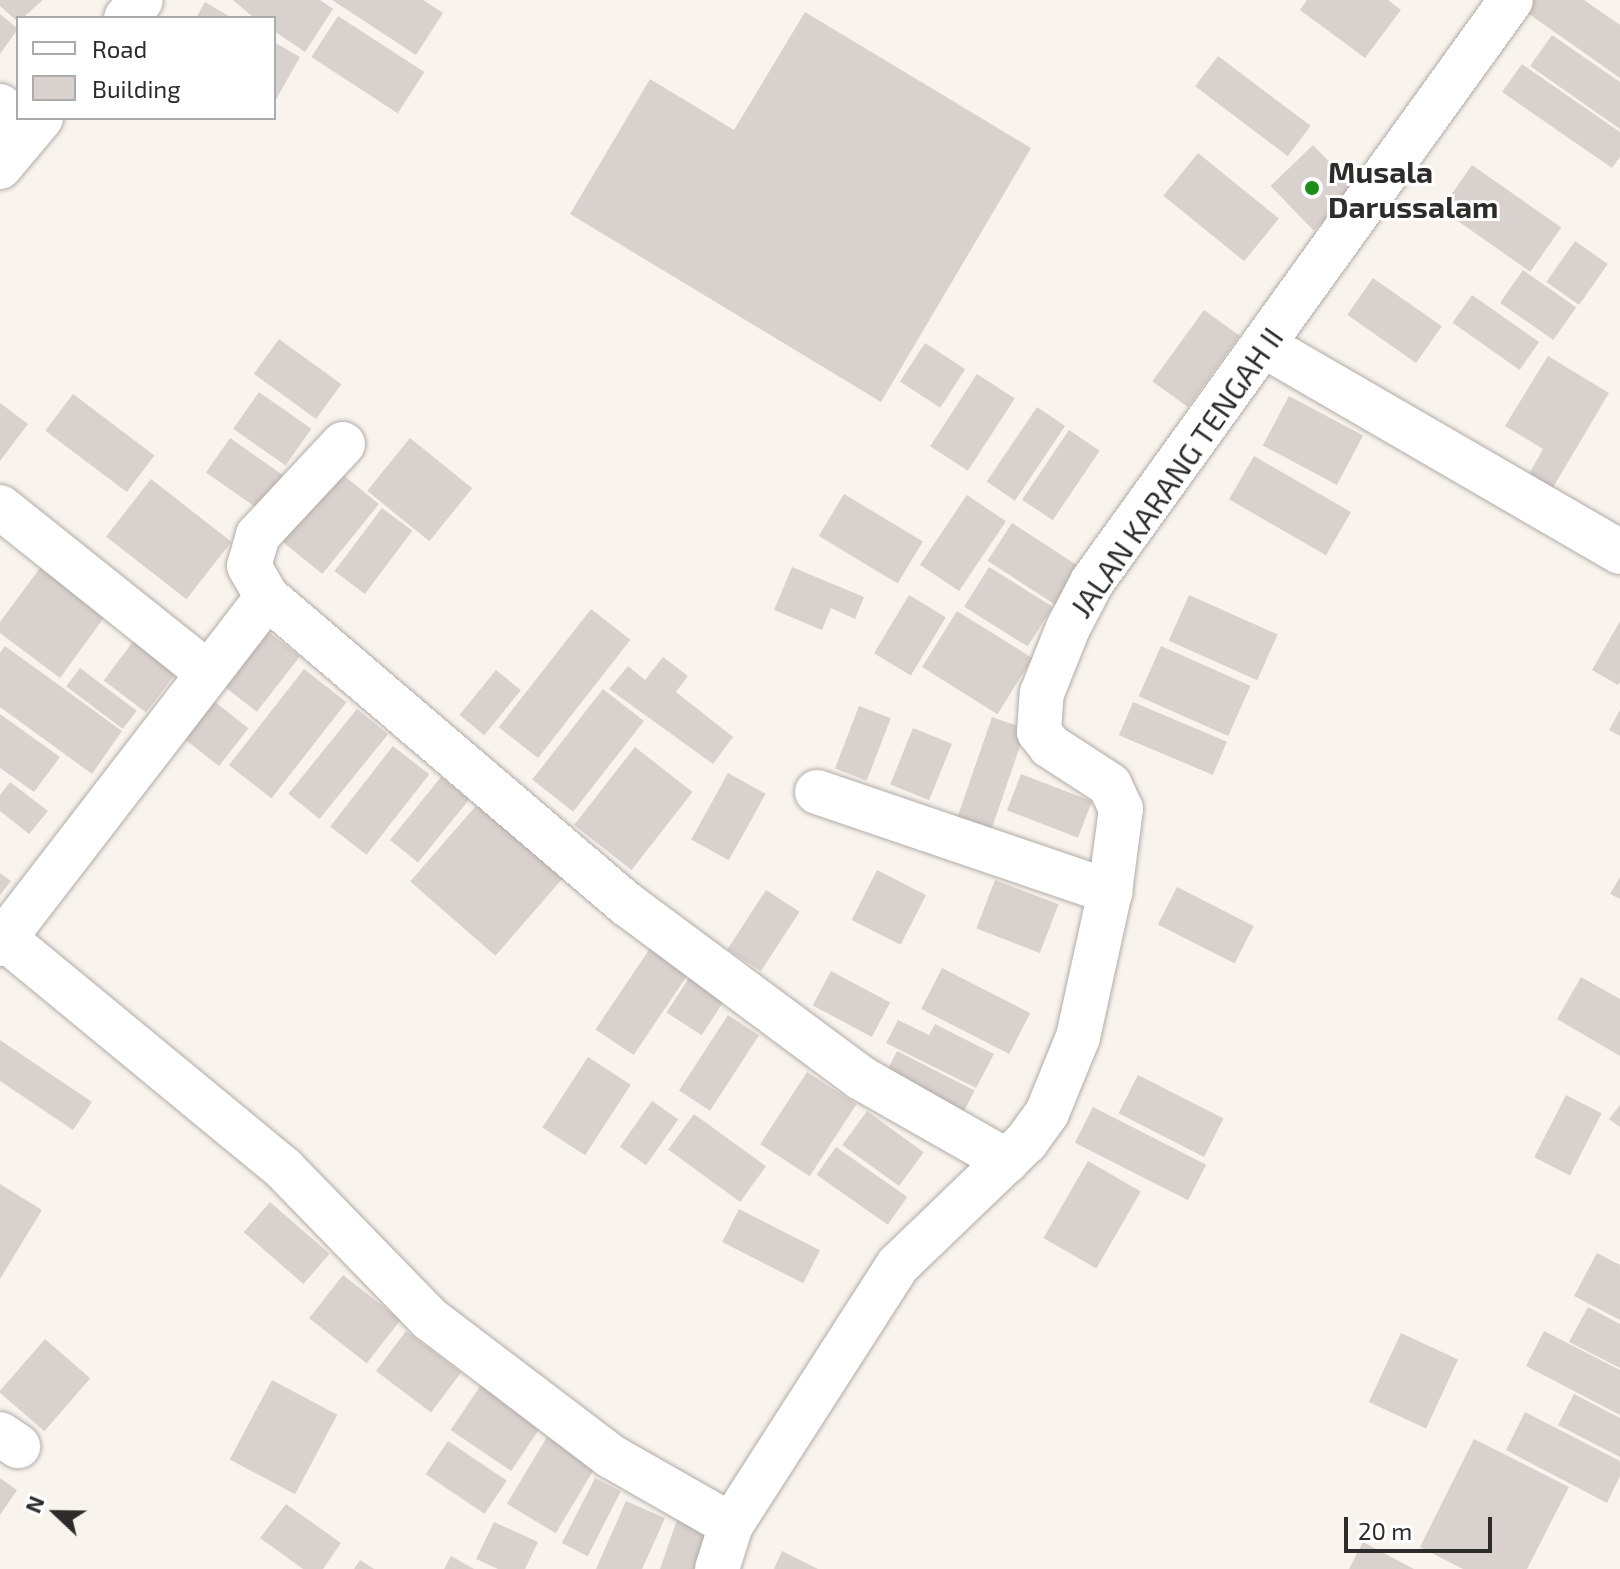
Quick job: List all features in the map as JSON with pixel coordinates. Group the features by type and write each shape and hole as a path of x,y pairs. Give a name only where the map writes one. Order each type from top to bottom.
{"street":[{"path":"128,16 141,0"},
{"name":"JALAN KARANG TENGAH II","path":"717,1569 731,1525 898,1265 1007,1161 1047,1113 1078,1037 1110,892 1119,827 1117,796 1110,785 1050,746 1039,732 1042,693 1092,582 1511,0"},
{"path":"0,167 23,120"},
{"path":"1263,345 1620,552"},
{"path":"343,444 258,535 249,566 267,597 628,905 890,1097 1007,1161"},
{"path":"0,507 208,673"},
{"path":"267,597 2,941 284,1169 430,1319 612,1457 731,1525"},
{"path":"817,792 1110,892"}],"building":[{"path":"0,0 43,0 25,16 16,16 16,20 0,6"},
{"path":"233,0 320,0 333,9 305,52 276,32 276,16 252,16"},
{"path":"332,0 423,0 443,13 416,55"},
{"path":"1307,0 1388,0 1401,10 1365,58 1300,10"},
{"path":"1528,0 1584,0 1620,25 1620,78 1522,9"},
{"path":"205,2 229,16 197,16"},
{"path":"805,12 1031,148 881,402 570,214 650,79 734,130"},
{"path":"0,14 16,27 16,32 0,54"},
{"path":"338,16 424,72 398,113 311,57"},
{"path":"1552,35 1620,82 1620,129 1530,66"},
{"path":"276,43 300,57 276,99"},
{"path":"1218,56 1311,126 1288,156 1195,86"},
{"path":"1522,64 1620,132 1620,157 1612,168 1502,92"},
{"name":"Musala Darussalam","path":"1313,145 1356,190 1314,231 1271,186"},
{"path":"1198,153 1279,218 1244,261 1163,196"},
{"path":"1472,165 1561,228 1530,272 1441,209"},
{"path":"1575,241 1608,264 1579,305 1546,282"},
{"path":"1523,270 1576,307 1553,340 1500,303"},
{"path":"1373,278 1442,326 1416,363 1347,315"},
{"path":"1472,295 1539,342 1520,370 1452,323"},
{"path":"1204,310 1240,336 1188,407 1152,381"},
{"path":"279,339 341,384 316,419 254,374"},
{"path":"925,343 965,369 940,408 900,382"},
{"path":"1548,356 1609,393 1552,489 1529,474 1543,449 1505,426"},
{"path":"977,374 1015,399 968,471 930,446"},
{"path":"259,392 311,429 286,466 233,429"},
{"path":"73,394 154,455 127,492 45,431"},
{"path":"1289,396 1363,435 1337,485 1263,445"},
{"path":"0,403 28,424 0,461"},
{"path":"1037,407 1065,426 1015,501 987,482"},
{"path":"1069,430 1100,451 1053,520 1022,500"},
{"path":"230,438 287,478 263,513 206,472"},
{"path":"410,438 472,488 429,541 367,491"},
{"path":"1254,456 1351,512 1326,555 1229,499"},
{"path":"337,470 379,504 322,574 280,540"},
{"path":"151,479 231,542 186,599 106,537"},
{"path":"844,494 923,541 898,583 819,536"},
{"path":"967,495 1006,521 959,591 920,565"},
{"path":"382,508 412,531 365,594 334,571"},
{"path":"1012,523 1087,572 1063,610 987,561"},
{"path":"43,564 108,612 60,678 0,633 0,622"},
{"path":"792,567 864,597 855,619 831,608 822,630 774,610"},
{"path":"989,567 1053,607 1028,647 964,607"},
{"path":"909,595 946,617 911,675 874,653"},
{"path":"1189,595 1278,634 1257,680 1169,641"},
{"path":"591,609 630,640 538,758 499,727"},
{"path":"957,611 1032,658 998,714 922,667"},
{"path":"1620,621 1620,682 1618,685 1592,670"},
{"path":"262,627 300,657 257,712 219,682"},
{"path":"138,635 180,667 146,712 104,681"},
{"path":"5,646 122,731 92,774 0,707 0,653"},
{"path":"1161,646 1251,686 1228,736 1139,696"},
{"path":"663,657 688,676 676,692 733,737 713,764 609,689 628,666 645,680"},
{"path":"80,668 137,711 123,729 66,686"},
{"path":"304,669 347,702 271,798 229,765"},
{"path":"496,670 521,690 484,735 459,715"},
{"path":"603,689 644,721 573,812 532,780"},
{"path":"206,695 249,728 219,766 176,733"},
{"path":"1133,702 1227,742 1213,775 1119,735"},
{"path":"859,706 891,718 867,781 835,769"},
{"path":"357,709 388,734 319,819 288,794"},
{"path":"1620,710 1620,736 1609,730"},
{"path":"0,714 60,757 34,792 0,768"},
{"path":"992,717 1026,729 987,843 953,831"},
{"path":"913,728 952,744 929,800 890,785"},
{"path":"393,746 429,774 366,855 330,826"},
{"path":"635,747 693,792 632,870 574,825"},
{"path":"728,773 766,794 729,860 691,839"},
{"path":"1021,774 1092,801 1078,838 1007,810"},
{"path":"441,777 469,800 418,863 390,840"},
{"path":"10,782 48,811 29,834 0,811 0,795"},
{"path":"481,800 566,874 495,956 410,882"},
{"path":"877,870 926,895 901,945 852,920"},
{"path":"0,873 11,881 0,895"},
{"path":"1620,877 1620,899 1610,894"},
{"path":"995,880 1058,904 1040,953 976,929"},
{"path":"1177,887 1254,926 1235,963 1158,924"},
{"path":"766,890 800,912 761,971 727,950"},
{"path":"653,944 691,970 634,1055 595,1029"},
{"path":"942,968 1030,1013 1009,1054 921,1009"},
{"path":"831,971 890,1002 872,1037 813,1005"},
{"path":"692,973 727,996 702,1035 666,1012"},
{"path":"1581,977 1620,999 1620,1056 1557,1019"},
{"path":"728,1015 759,1035 710,1111 679,1090"},
{"path":"898,1020 929,1035 935,1024 994,1054 976,1088 886,1043"},
{"path":"0,1040 92,1102 73,1130 0,1081"},
{"path":"897,1051 975,1090 959,1122 881,1082"},
{"path":"588,1057 631,1085 585,1155 542,1127"},
{"path":"807,1072 856,1104 810,1176 760,1144"},
{"path":"1138,1075 1224,1119 1204,1157 1118,1113"},
{"path":"1566,1095 1602,1113 1570,1176 1534,1157"},
{"path":"652,1101 678,1119 646,1165 620,1147"},
{"path":"1620,1105 1620,1127 1609,1119"},
{"path":"1093,1107 1206,1165 1188,1200 1075,1143"},
{"path":"867,1111 924,1152 899,1186 842,1145"},
{"path":"694,1114 766,1166 740,1202 668,1150"},
{"path":"836,1147 907,1197 888,1225 816,1175"},
{"path":"1088,1161 1141,1192 1096,1269 1044,1238"},
{"path":"0,1184 42,1210 0,1279"},
{"path":"270,1202 330,1254 303,1284 244,1232"},
{"path":"739,1209 820,1250 803,1283 722,1242"},
{"path":"1597,1253 1620,1265 1620,1320 1574,1296"},
{"path":"343,1275 401,1320 367,1363 309,1318"},
{"path":"1588,1307 1620,1324 1620,1368 1569,1342"},
{"path":"406,1331 461,1373 431,1412 376,1371"},
{"path":"1544,1331 1620,1370 1620,1415 1526,1366"},
{"path":"1401,1333 1458,1360 1426,1429 1369,1402"},
{"path":"45,1339 90,1378 44,1431 0,1391"},
{"path":"272,1380 337,1415 295,1494 230,1459"},
{"path":"483,1382 544,1423 511,1471 451,1430"},
{"path":"1574,1394 1620,1418 1620,1457 1558,1425"},
{"path":"1525,1412 1620,1461 1620,1476 1607,1503 1506,1450"},
{"path":"547,1437 596,1466 556,1533 507,1504"},
{"path":"1474,1439 1569,1487 1527,1569 1463,1569 1420,1547"},
{"path":"448,1441 507,1481 484,1514 426,1474"},
{"path":"0,1478 17,1490 0,1515"},
{"path":"595,1478 621,1491 588,1556 562,1543"},
{"path":"626,1501 665,1518 642,1569 596,1569"},
{"path":"286,1504 341,1543 323,1569 303,1569 260,1538"},
{"path":"678,1517 710,1531 694,1569 660,1569"},
{"path":"494,1522 538,1542 525,1569 498,1569 476,1559"},
{"path":"1363,1542 1414,1569 1349,1569"},
{"path":"782,1551 818,1569 774,1569"},
{"path":"451,1556 474,1569 444,1569"},
{"path":"360,1560 374,1569 354,1569"}],"place":[{"name":"Musala Darussalam","path":"1312,188"}]}
